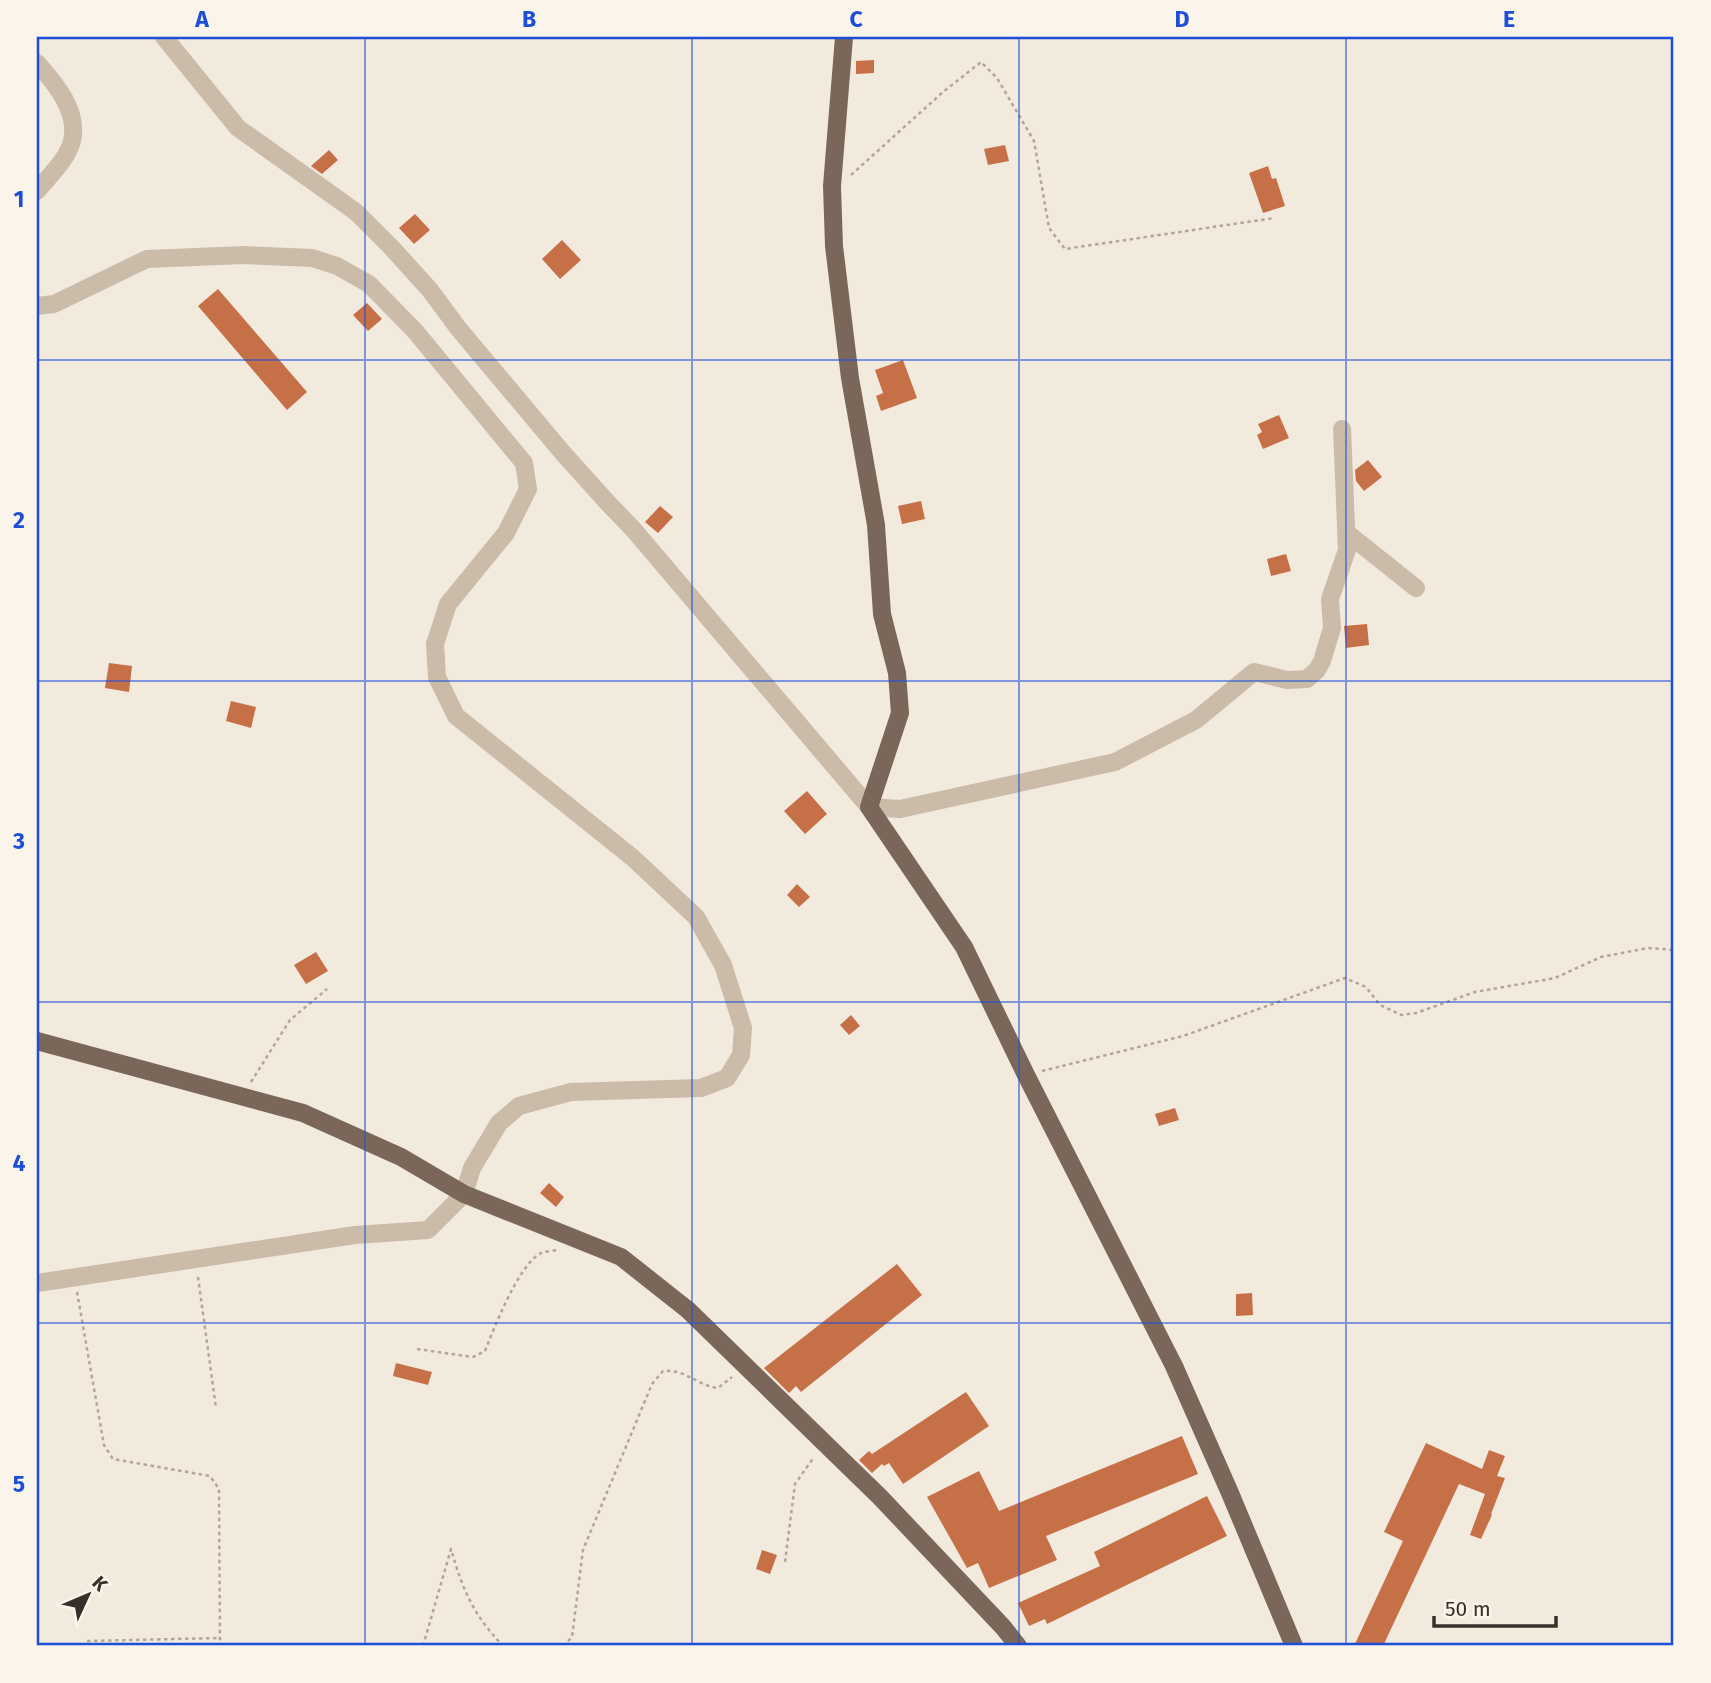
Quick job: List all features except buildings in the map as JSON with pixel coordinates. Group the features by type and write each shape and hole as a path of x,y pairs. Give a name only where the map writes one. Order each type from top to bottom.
{"main road":[{"path":"844,37 833,192 834,246 850,378 876,525 881,614 897,673 900,713 869,807 964,947 1174,1366 1294,1646"},
{"path":"37,1041 303,1112 401,1157 464,1194 621,1257 679,1302 880,1497 1018,1646"}],"street":[{"path":"164,37 238,128 356,212 410,267 562,452 678,581 869,807 900,809 1115,762 1196,720 1254,672 1287,680 1307,680 1322,661 1332,628 1330,600 1347,550 1342,429"},
{"path":"37,63 72,114 72,141 61,162 37,191"},
{"path":"37,306 54,304 147,259 244,255 312,258 337,266 369,284 415,331 524,463 528,489 506,533 448,604 435,644 437,677 456,716 633,858 696,917 723,965 743,1028 741,1055 727,1078 701,1088 570,1092 519,1106 499,1123 472,1168 464,1194 428,1230 355,1235 37,1283"},
{"path":"1347,533 1416,588"}],"path":[{"path":"833,192 943,92 981,62 997,78 1034,141 1049,228 1065,249 1274,218"},
{"path":"1026,1075 1184,1035 1345,978 1366,987 1380,1004 1401,1015 1416,1013 1475,992 1555,978 1601,957 1648,948 1674,950"},
{"path":"242,1097 290,1020 327,989"},
{"path":"417,1349 473,1357 485,1351 502,1307 530,1262 541,1254 589,1245"},
{"path":"195,1260 216,1408"},
{"path":"75,1278 104,1445 113,1459 210,1476 219,1489 220,1646"},
{"path":"563,1646 572,1637 583,1550 652,1384 663,1371 678,1370 705,1386 718,1388 745,1367"},
{"path":"785,1562 795,1484 824,1443"},
{"path":"423,1646 451,1549 473,1610 503,1646"},
{"path":"87,1641 220,1638"}]}
